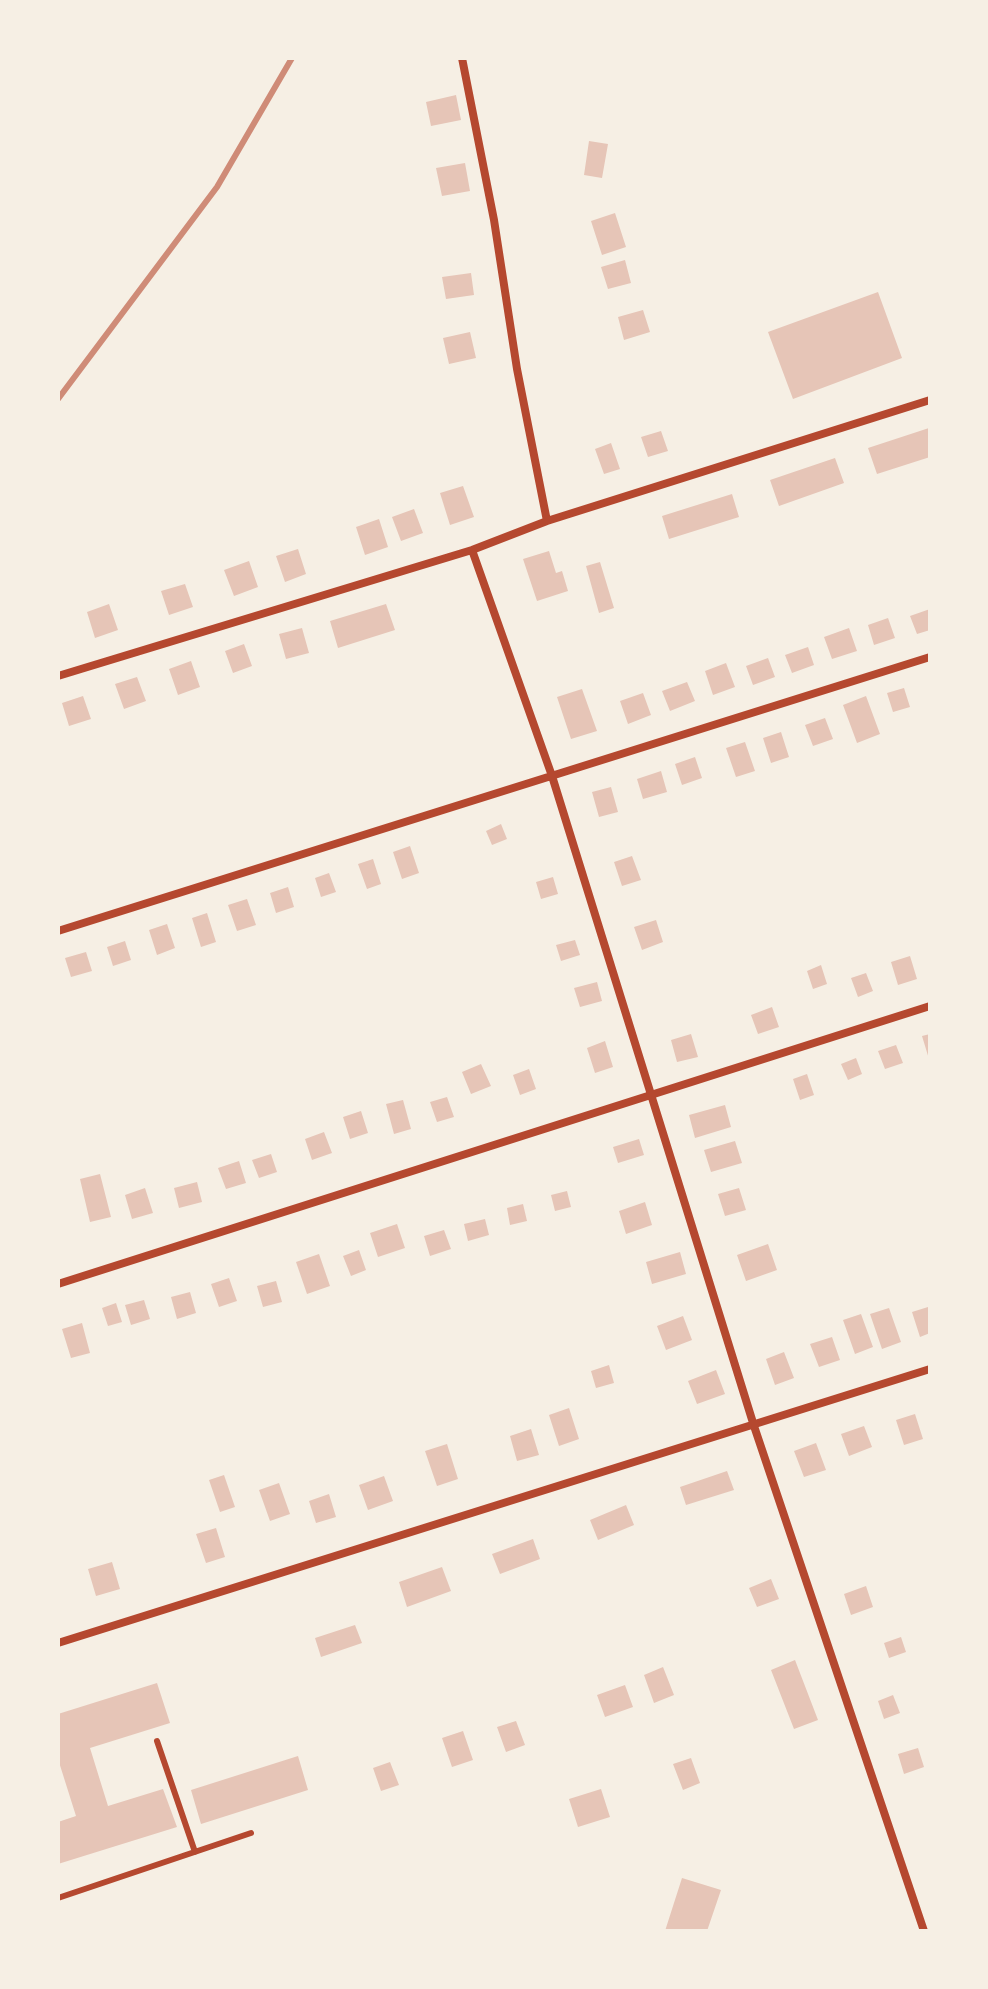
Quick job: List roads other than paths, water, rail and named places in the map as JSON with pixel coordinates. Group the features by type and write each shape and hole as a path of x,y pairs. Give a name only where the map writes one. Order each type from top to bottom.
{"street":[{"path":"462,58 547,521"},
{"path":"58,676 472,550 547,521 930,400"},
{"path":"472,550 552,776 754,1426 924,1931"},
{"path":"58,931 930,657"},
{"path":"58,1284 930,1006"},
{"path":"58,1643 930,1369"}],"lane":[{"path":"157,1741 195,1852"},
{"path":"58,1898 251,1833"}],"railway":[{"path":"58,399 217,187 292,58"}]}
